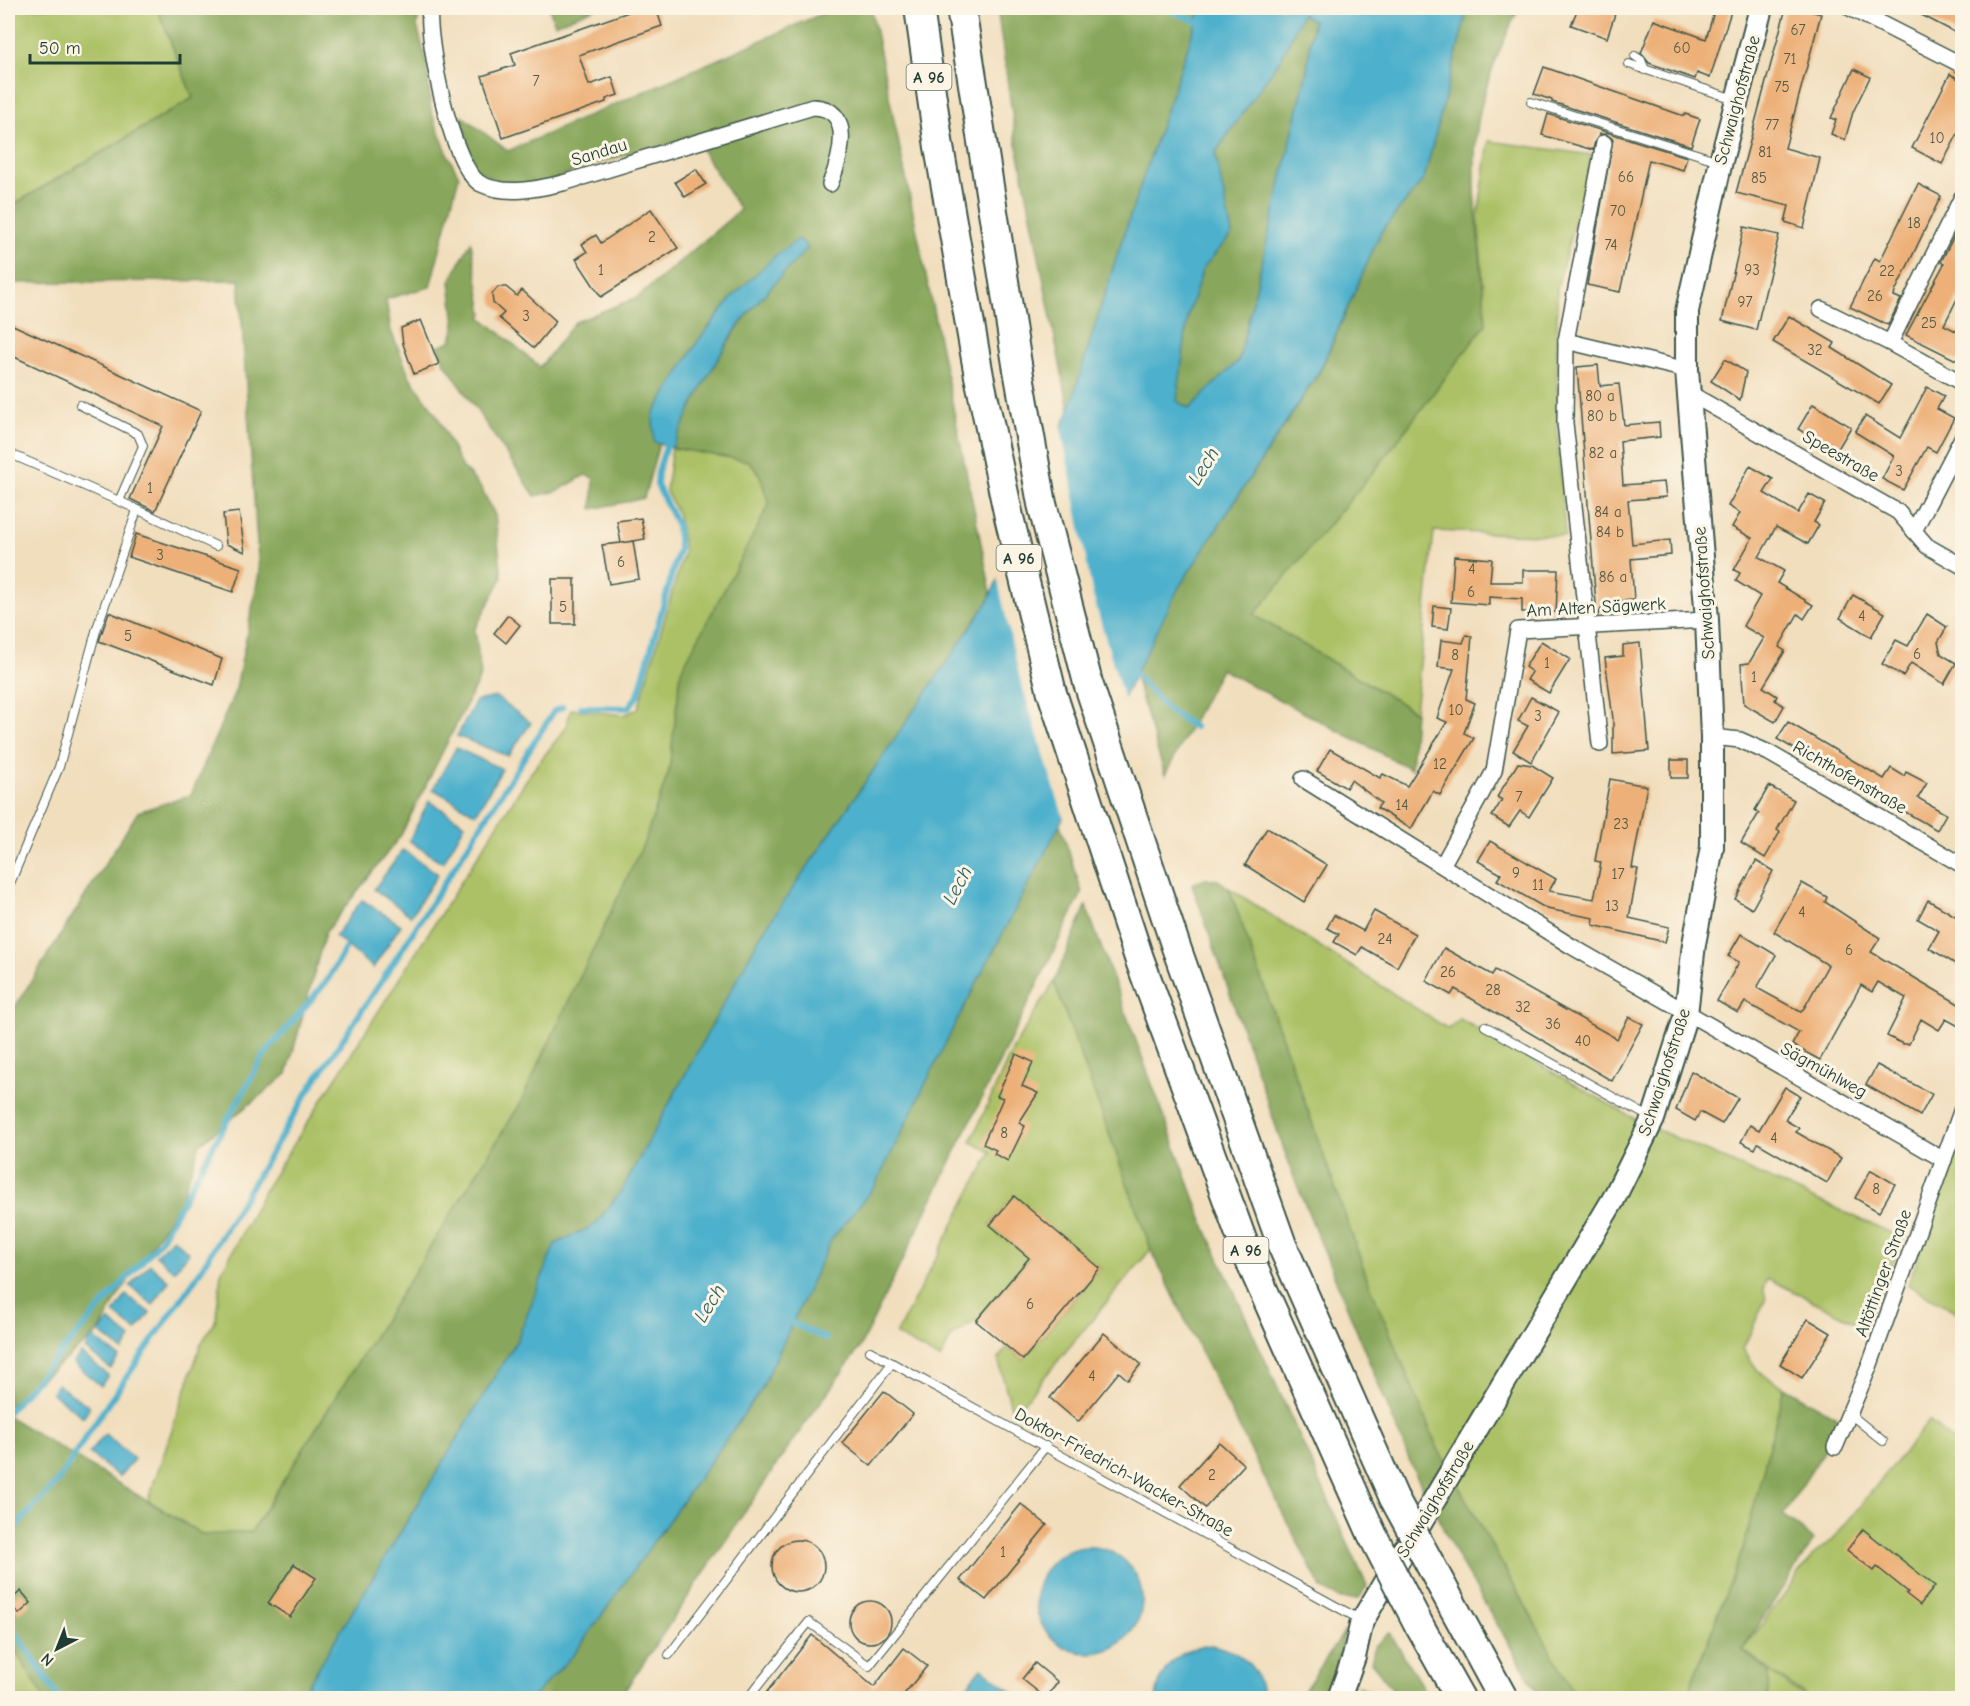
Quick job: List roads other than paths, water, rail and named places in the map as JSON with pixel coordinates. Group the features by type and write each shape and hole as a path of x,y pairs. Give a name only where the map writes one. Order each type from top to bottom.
{"highway":[{"name":"A 96","path":"919,8 939,147 979,376 1009,517 1052,693 1139,958 1248,1256 1372,1534 1419,1626 1460,1698"},
{"name":"A 96","path":"961,8 980,140 1042,504 1088,683 1176,947 1282,1245 1394,1498 1503,1698"}],"street":[{"name":"Sandau","path":"430,8 430,33 442,100 461,157 472,177 480,183 520,190 562,183 813,107 822,107 841,124 843,142 830,184"},
{"name":"Schwaighofstraße","path":"1339,1698 1354,1657 1362,1621 1613,1200 1653,1119 1686,1014 1694,944 1712,847 1712,737 1707,620 1687,370 1687,311 1721,161 1761,8"},
{"path":"1850,8 1962,65"},
{"path":"1600,744 1565,423 1566,341 1604,143"},
{"path":"1890,343 1962,197"},
{"path":"1821,309 1890,343 1962,383"},
{"path":"1566,341 1687,370"},
{"name":"Speestraße","path":"1689,393 1889,506 1898,512 1927,546 1962,566"},
{"path":"1914,531 1962,438"},
{"name":"Am Alten Sägwerk","path":"1443,864 1494,771 1518,630 1707,620"},
{"name":"Richthofenstraße","path":"1712,737 1740,740 1769,753 1962,865"},
{"path":"1303,779 1443,864 1473,886 1686,1014"},
{"name":"Sägmühlweg","path":"1686,1014 1944,1160"},
{"name":"Altöttinger Straße","path":"1835,1447 1850,1414 1962,1109"}],"lane":[{"path":"1635,56 1641,60 1645,70"},
{"path":"1629,64 1738,100"},
{"path":"1531,102 1721,161"},
{"path":"80,405 138,434 143,446 119,501"},
{"path":"8,453 216,546"},
{"path":"8,888 59,767 96,631 137,510"},
{"path":"1485,1026 1653,1119"},
{"name":"Doktor-Friedrich-Wacker-Straße","path":"870,1351 1362,1621"},
{"path":"669,1654 892,1363"},
{"path":"1850,1414 1883,1441"},
{"path":"747,1698 809,1622 868,1666 1046,1446"}],"water":[{"name":"Lech","path":"1201,8 1468,8 1424,179 1381,232 1320,370 1179,587 1060,824 953,1028 875,1186 831,1240 761,1390 575,1653 532,1698 300,1698 517,1340 555,1244 595,1225 622,1190 761,935 988,602 1069,410 1119,249","holes":["1302,14 1313,21 1307,71 1239,360 1189,409 1177,401 1188,315 1203,268 1232,234 1215,153 1281,58"]},
{"path":"799,239 808,248 760,299 735,331 709,374 672,448 654,442 653,415 698,341 734,295 776,255"},
{"path":"496,697 531,723 508,756 457,736 476,701"},
{"path":"456,748 502,769 476,814 433,789"},
{"path":"429,801 465,824 443,863 409,841"},
{"path":"403,850 438,874 411,916 374,889"},
{"path":"362,900 401,925 373,968 335,936"},
{"path":"173,1238 189,1253 174,1271 156,1255"},
{"path":"150,1264 169,1281 153,1305 130,1286"},
{"path":"126,1295 150,1313 136,1331 114,1313"},
{"path":"109,1320 131,1338 123,1351 99,1332"},
{"path":"92,1336 119,1357 111,1369 85,1349"},
{"path":"81,1353 108,1375 101,1386 73,1363"},
{"path":"57,1384 90,1407 83,1417 52,1393"},
{"path":"105,1434 134,1459 119,1477 89,1453"},
{"path":"1089,1547 1109,1551 1127,1562 1138,1580 1142,1600 1138,1620 1127,1638 1109,1649 1089,1653 1069,1649 1051,1638 1040,1620 1036,1600 1040,1580 1051,1562 1069,1551"},
{"path":"1211,1645 1231,1651 1247,1662 1258,1677 1262,1698 1156,1698 1162,1676 1173,1661 1189,1650"},
{"path":"982,1668 1020,1698 957,1698"}],"waterway":[{"path":"1164,8 1196,21"},
{"path":"581,707 628,708 638,695 679,549 677,525 657,485 658,471 668,441"},
{"path":"1130,669 1168,710 1194,727"},
{"path":"8,1535 58,1481 98,1418 194,1281 309,1090 383,979 554,711 563,707"},
{"path":"8,1412 160,1241 264,1055 327,981 345,949"},
{"path":"786,1320 826,1339"},
{"path":"8,1621 59,1698"}]}
